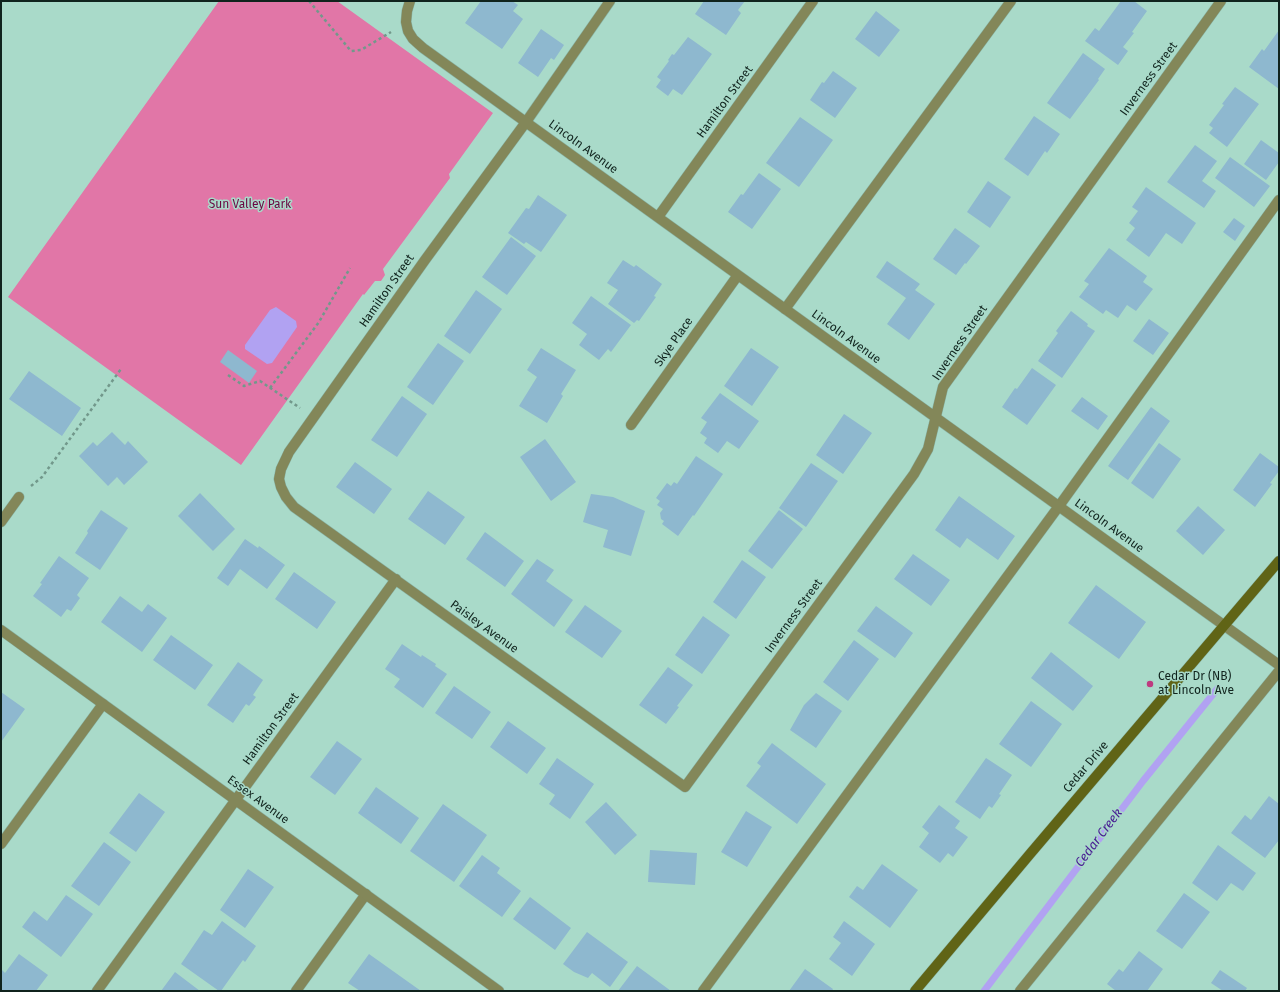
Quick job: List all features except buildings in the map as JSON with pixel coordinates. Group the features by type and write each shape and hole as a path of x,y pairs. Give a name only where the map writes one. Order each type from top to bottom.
{"street":[{"path":"406,22 410,1"},
{"name":"Hamilton Street","path":"279,479 285,460 314,418 425,260 526,122 610,1"},
{"name":"Hamilton Street","path":"658,217 813,1"},
{"path":"785,309 1010,1"},
{"name":"Inverness Street","path":"685,787 914,474 928,449 943,387 1221,1"},
{"name":"Lincoln Avenue","path":"406,22 413,39 423,48 1279,665"},
{"path":"703,991 1059,506 1279,200"},
{"name":"Skye Place","path":"631,425 738,275"},
{"name":"Paisley Avenue","path":"279,479 286,498 294,507 685,787"},
{"path":"1,522 19,497"},
{"name":"Cedar Drive","path":"915,991 1279,560"},
{"name":"Hamilton Street","path":"97,991 396,579"},
{"name":"Essex Avenue","path":"1,630 499,991"},
{"path":"1020,991 1279,671"},
{"path":"1,844 103,704"},
{"path":"296,991 366,894"}],"path":[{"path":"309,1 351,51 361,50 406,22"},
{"path":"270,388 319,322 350,268"},
{"path":"19,497 42,477 121,369"},
{"path":"228,375 244,386 260,381 314,418"}],"green space":[{"name":"Sun Valley Park","path":"219,1 337,1 493,113 449,174 450,178 383,269 385,275 381,281 375,281 364,295 363,294 241,465 8,297"}],"shaded area":[{"path":"276,307 296,321 297,327 272,363 267,364 245,349 245,345 270,310"}],"waterway":[{"name":"Cedar Creek","path":"984,991 1143,781 1218,688"}],"place":[{"name":"Cedar Dr (NB) at Lincoln Ave","path":"1150,684"}]}
